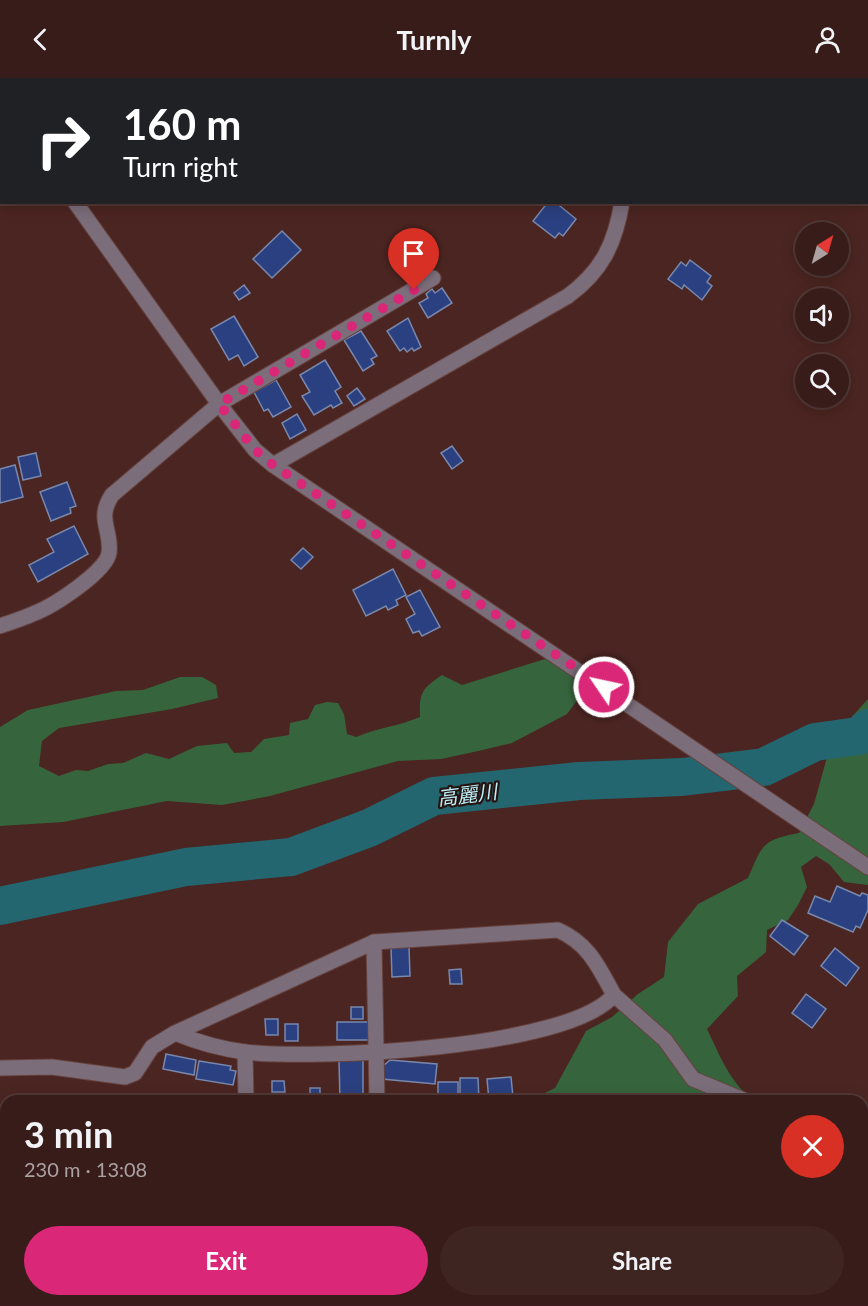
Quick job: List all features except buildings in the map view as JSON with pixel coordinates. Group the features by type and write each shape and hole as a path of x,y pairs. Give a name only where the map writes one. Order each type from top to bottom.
{"street":[{"path":"76,204 219,404 255,450 273,465 868,867"},
{"path":"273,465 568,296 588,282 606,259 621,204"},
{"path":"0,626 37,613 98,573 109,552 104,518 105,505 112,495 219,404 434,278"},
{"path":"0,1068 52,1067 125,1077 135,1073 152,1047 175,1033 374,942 558,930 576,938 596,961 614,995 665,1040 693,1079 732,1095"},
{"path":"374,942 377,1095"},
{"path":"175,1033 245,1052 300,1054 375,1051 487,1041 558,1025 604,1006 614,995"},
{"path":"245,1052 246,1095"}],"green space":[{"path":"545,659 574,677 581,695 567,714 512,743 441,759 398,761 270,796 222,805 167,801 63,822 0,826 0,727 28,710 116,691 143,690 180,677 202,677 216,685 218,698 172,709 59,728 42,741 39,766 59,776 76,770 88,771 108,764 123,763 146,753 169,759 197,746 227,743 234,753 251,752 264,739 289,735 290,723 308,719 315,705 327,702 338,703 344,714 347,734 356,737 420,717 423,692 442,675 462,685"},
{"path":"868,699 868,885 844,882 829,864 816,856 801,867 807,887 798,905 788,920 767,930 766,952 737,976 738,996 707,1029 732,1078 748,1095 540,1095 555,1088 586,1031 612,1017 638,994 664,977 668,942 698,904 748,878 761,851 770,842 799,833 814,804 829,750 840,730"}],"waterway":[{"name":"高麗川","path":"0,906 186,867 291,857 369,828 434,796 579,781 682,777 764,767 815,742 858,736 868,728"}],"route":[{"path":"414,290 219,404 255,450 273,465 604,687"}]}
